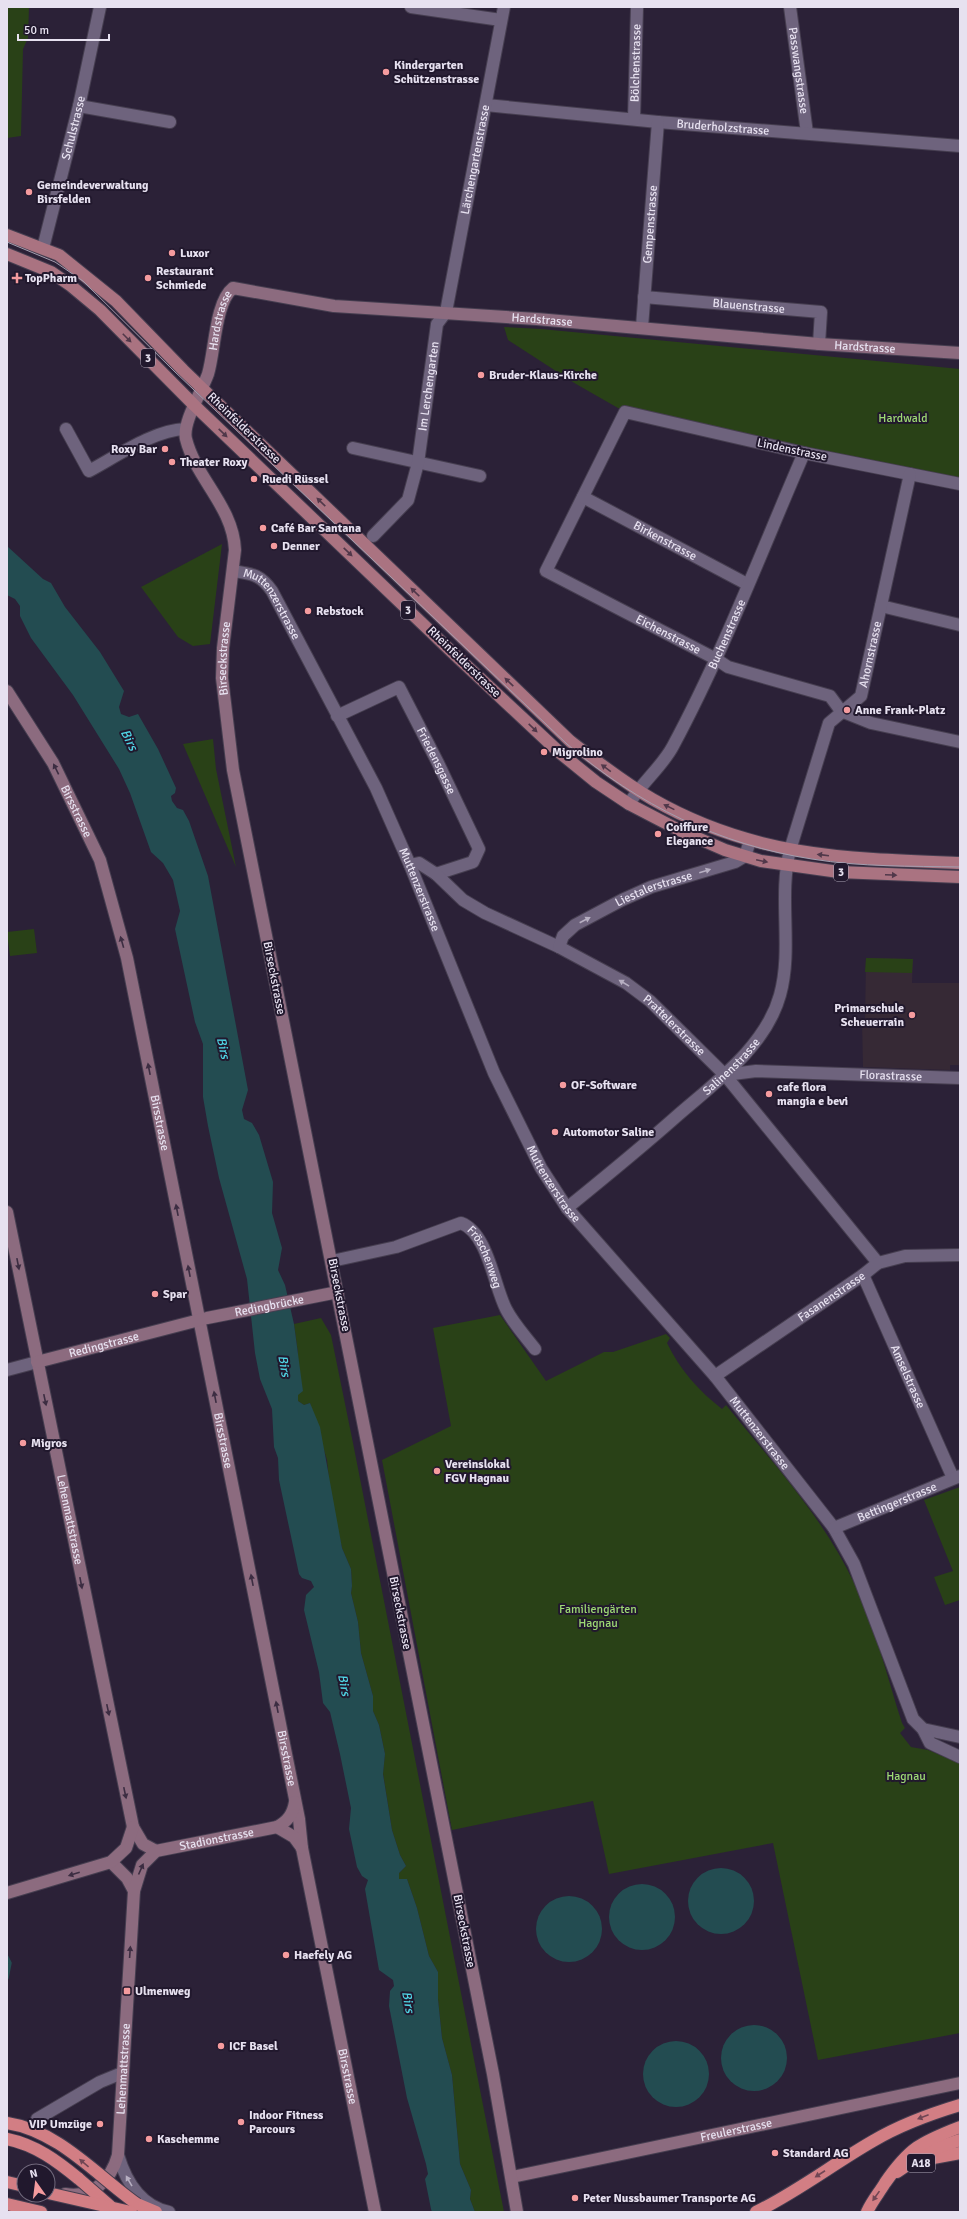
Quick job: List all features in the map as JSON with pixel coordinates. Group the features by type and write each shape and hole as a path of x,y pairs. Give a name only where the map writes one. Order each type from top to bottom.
{"highway":[{"path":"756,2212 792,2193 874,2140 915,2120 960,2105"},
{"path":"7,2123 32,2128 56,2142 136,2204 156,2212"},
{"path":"886,2182 892,2171 904,2156 918,2146 960,2127"},
{"path":"7,2140 32,2147 51,2157 118,2212"},
{"path":"886,2182 917,2157 960,2140"},
{"name":"A18","path":"867,2212 886,2182 926,2160 960,2154"},
{"path":"56,2193 131,2212"},
{"path":"7,2204 41,2212"}],"main road":[{"name":"3","path":"7,234 44,248"},
{"path":"35,265 44,248"},
{"name":"Rheinfelderstrasse","path":"44,248 62,258 116,301 202,389 570,741 638,790 686,816 750,840 790,850 840,857 960,862"},
{"name":"3","path":"7,254 35,265"},
{"name":"Rheinfelderstrasse","path":"35,265 51,272 70,285 100,310 195,406 558,752 596,782 629,804 679,830 745,856 786,865 839,872 960,877"}],"street":[{"name":"Schulstrasse","path":"44,248 100,7"},
{"path":"411,7 501,20"},
{"name":"Lärchengartenstrasse","path":"446,312 504,7"},
{"name":"Bölchenstrasse","path":"634,119 637,7"},
{"name":"Passwangstrasse","path":"790,7 807,133"},
{"name":"Bruderholzstrasse","path":"486,105 658,122 960,146"},
{"path":"78,106 170,122"},
{"name":"Gempenstrasse","path":"642,327 658,122"},
{"name":"Hardstrasse","path":"202,389 210,365 224,298 233,288 334,306 446,312 642,327 819,344 960,353"},
{"name":"Blauenstrasse","path":"644,297 821,312 819,344"},
{"name":"Im Lerchengarten","path":"373,536 408,500 418,463 437,324 446,312"},
{"path":"66,429 89,470 171,429 185,429 202,389"},
{"name":"Lindenstrasse","path":"625,412 804,453 960,484"},
{"name":"Eichenstrasse","path":"625,412 546,571 716,659 728,667 830,696 841,711 871,723 960,742"},
{"name":"Birseckstrasse","path":"185,429 190,450 232,525 235,550 223,648 223,703 248,844 493,2074 517,2212"},
{"path":"353,448 480,476"},
{"name":"Buchenstrasse","path":"629,804 638,790 672,748 716,659 804,453"},
{"name":"Ahornstrasse","path":"786,865 829,723 841,711 861,696 910,474"},
{"name":"Birkenstrasse","path":"583,496 747,584"},
{"name":"Muttenzerstrasse","path":"232,571 255,575 266,583 376,788 410,865 494,1073 541,1168 567,1208 714,1376 834,1528 854,1564 913,1719 923,1729 930,1743 960,1757"},
{"path":"881,606 960,625"},
{"name":"Friedensgasse","path":"338,716 399,687 479,849 473,862 436,874"},
{"name":"Birsstrasse","path":"7,691 53,763 100,860 127,958 301,1827 302,1848 375,2212"},
{"path":"745,856 750,840"},
{"name":"Liestalerstrasse","path":"559,946 563,936 575,924 622,900 651,887 736,862 745,856"},
{"name":"Prattelerstrasse","path":"410,865 419,863 436,874 463,900 485,913 559,946 626,983 650,1001 725,1075 878,1263"},
{"name":"Salinenstrasse","path":"567,1208 725,1075 752,1046 768,1022 780,995 785,966 786,865"},
{"name":"Florastrasse","path":"725,1075 756,1071 960,1078"},
{"name":"Lehenmattstrasse","path":"7,1212 133,1827 143,1844 156,1851 142,1865 134,1891 118,2155 110,2175 98,2188 75,2196 56,2192"},
{"name":"Fröschenweg","path":"332,1261 396,1247 461,1223 468,1226 489,1259 506,1309 535,1349"},
{"name":"Fasanenstrasse","path":"714,1376 863,1275 878,1263 904,1256 960,1255"},
{"name":"Amselstrasse","path":"863,1275 957,1477"},
{"name":"Redingbrücke","path":"200,1320 338,1292"},
{"name":"Redingstrasse","path":"7,1370 200,1320"},
{"name":"Bettingerstrasse","path":"834,1528 957,1477"},
{"path":"923,1729 960,1737"},
{"path":"295,1801 293,1813 288,1820 278,1827 294,1837 302,1848"},
{"path":"7,1893 111,1862 126,1848 133,1827"},
{"name":"Stadionstrasse","path":"156,1851 278,1827"},
{"path":"111,1862 127,1878 134,1891"},
{"path":"38,2119 100,2082 122,2073"},
{"name":"Freulerstrasse","path":"512,2177 960,2082"},
{"path":"118,2155 124,2172 135,2192 145,2203 157,2210 169,2212"}],"shaded area":[{"name":"Primarschule Scheuerrain","path":"866,958 913,959 912,983 960,983 960,1065 950,1065 950,1070 863,1067 862,1022 865,1022"}],"green space":[{"path":"7,7 29,7 28,38 23,49 21,136 7,138"},
{"name":"Hardwald","path":"504,327 541,329 960,369 960,484 625,412 576,384 508,340"},
{"path":"222,544 210,644 193,646 178,637 141,587"},
{"path":"213,739 216,769 236,867 183,744"},
{"path":"34,929 37,953 10,956 7,932"},
{"path":"866,958 913,959 912,973 865,972"},
{"name":"Familiengärten Hagnau","path":"500,1315 546,1381 604,1352 613,1352 666,1334 670,1338 667,1343 684,1371 706,1395 722,1409 726,1405 796,1491 828,1537 855,1585 869,1618 902,1723 905,1728 900,1733 911,1747 928,1750 960,1763 960,2033 818,2060 773,1843 609,1874 593,1801 452,1830 382,1460 451,1426 433,1328"},
{"path":"321,1318 331,1335 504,2212 475,2212 470,2199 471,2190 460,2164 452,2075 442,2038 438,1999 438,1972 429,1956 417,1908 407,1879 399,1879 399,1873 406,1866 400,1855 392,1830 383,1773 385,1754 379,1725 373,1711 373,1696 361,1653 358,1622 351,1593 351,1569 342,1548 331,1498 327,1460 310,1403 304,1405 298,1401 298,1353 294,1324"},
{"path":"960,1487 960,1600 945,1605 934,1577 953,1571 924,1500"}],"water":[{"name":"Birs","path":"7,546 43,579 51,583 65,607 100,652 124,691 119,707 121,714 129,717 138,714 158,749 176,788 175,793 171,796 172,801 177,808 183,810 189,821 208,876 248,1090 242,1110 244,1119 252,1123 259,1135 273,1182 272,1213 282,1248 278,1270 285,1285 294,1324 303,1391 298,1395 298,1401 304,1405 310,1403 320,1427 342,1548 351,1569 351,1593 358,1622 361,1653 373,1696 373,1711 379,1725 385,1754 383,1774 392,1830 400,1855 406,1866 399,1873 399,1879 407,1879 417,1908 429,1956 438,1972 438,1999 442,2038 452,2075 460,2164 471,2190 470,2199 475,2212 432,2212 431,2209 425,2179 428,2174 426,2164 407,2098 389,2006 390,1991 394,1986 393,1980 379,1970 365,1889 368,1880 362,1876 357,1867 349,1829 351,1808 340,1754 330,1712 323,1703 319,1672 304,1610 306,1595 314,1587 311,1581 302,1578 299,1574 279,1480 278,1458 274,1447 272,1409 260,1379 255,1353 247,1279 219,1178 208,1126 203,1097 203,1044 195,1022 175,929 180,911 173,880 163,863 151,852 130,793 119,769 73,695 31,638 20,616 20,606 15,599 7,595"},
{"path":"714,1868 728,1868 740,1873 749,1882 754,1894 752,1914 745,1925 728,1934 714,1934 702,1929 693,1920 688,1908 688,1894 693,1882 702,1873"},
{"path":"635,1884 649,1884 661,1889 670,1898 675,1910 673,1930 666,1941 649,1950 635,1950 623,1945 614,1936 609,1924 609,1910 614,1898 623,1889"},
{"path":"563,1896 575,1896 587,1901 597,1911 602,1923 600,1942 587,1957 575,1962 563,1962 551,1957 541,1947 536,1935 536,1923 541,1911 551,1901"},
{"path":"754,2025 766,2028 777,2035 784,2046 787,2058 784,2070 777,2081 766,2088 754,2091 742,2088 731,2081 724,2070 721,2058 724,2046 731,2035 742,2028"},
{"path":"676,2041 689,2044 699,2051 706,2061 709,2074 706,2087 699,2097 689,2104 676,2107 663,2104 653,2097 646,2087 643,2074 646,2061 653,2051 663,2044"}],"waterway":[{"path":"7,1957 10,1963 7,1978"}],"tram line":[{"path":"7,242 55,262 83,281 174,371 567,744 622,786 651,804 713,833 778,853 830,862 886,866 960,867"}],"place":[{"name":"Kindergarten Schützenstrasse","path":"386,72"},
{"name":"Gemeindeverwaltung Birsfelden","path":"29,192"},
{"name":"Luxor","path":"172,253"},
{"name":"TopPharm","path":"17,278"},
{"name":"Restaurant Schmiede","path":"148,278"},
{"name":"Bruder-Klaus-Kirche","path":"481,375"},
{"name":"Roxy Bar","path":"165,449"},
{"name":"Theater Roxy","path":"172,462"},
{"name":"Ruedi Rüssel","path":"254,479"},
{"name":"Café Bar Santana","path":"263,528"},
{"name":"Denner","path":"274,546"},
{"name":"Rebstock","path":"308,611"},
{"name":"Anne Frank-Platz","path":"847,710"},
{"name":"Migrolino","path":"544,752"},
{"name":"Coiffure Elegance","path":"658,834"},
{"name":"Primarschule Scheuerrain","path":"912,1015"},
{"name":"OF-Software","path":"563,1085"},
{"name":"cafe flora mangia e bevi","path":"769,1094"},
{"name":"Automotor Saline","path":"555,1132"},
{"name":"Spar","path":"155,1294"},
{"name":"Migros","path":"23,1443"},
{"name":"Vereinslokal FGV Hagnau","path":"437,1471"},
{"name":"Haefely AG","path":"286,1955"},
{"name":"Ulmenweg","path":"127,1991"},
{"name":"ICF Basel","path":"221,2046"},
{"name":"Indoor Fitness Parcours","path":"241,2122"},
{"name":"VIP Umzüge","path":"100,2124"},
{"name":"Kaschemme","path":"149,2139"},
{"name":"Standard AG","path":"775,2153"},
{"name":"Peter Nussbaumer Transporte AG","path":"575,2198"}],"park label":[{"name":"Hagnau","path":"906,1776"}]}
